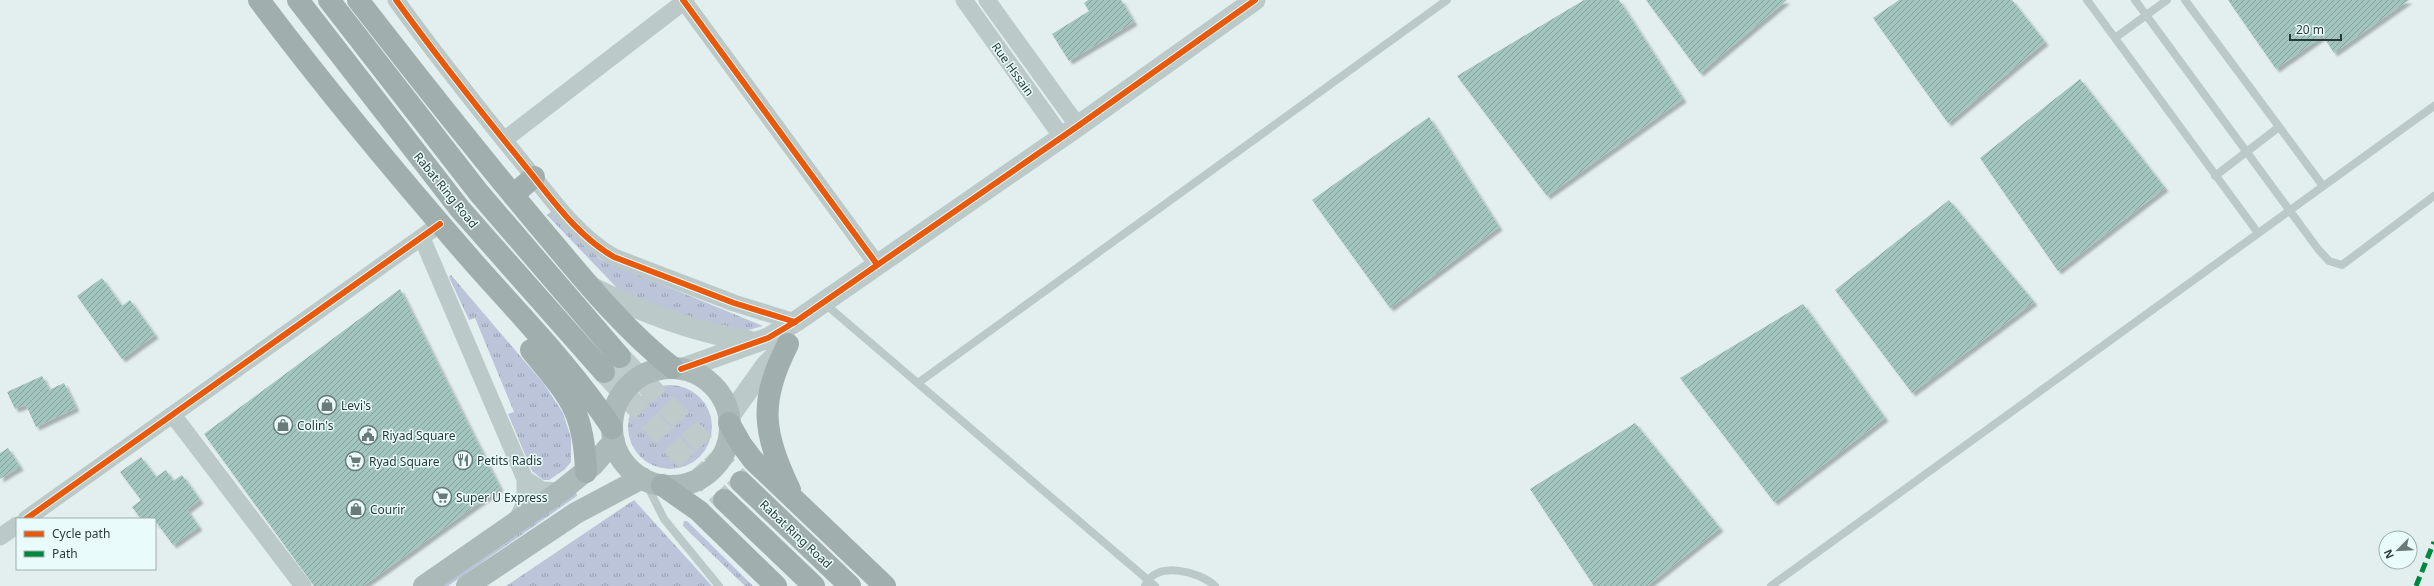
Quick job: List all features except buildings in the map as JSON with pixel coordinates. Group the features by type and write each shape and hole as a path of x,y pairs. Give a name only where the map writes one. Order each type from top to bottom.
{"highway":[{"path":"259,0 330,94 440,224 581,386 613,434"},
{"name":"Rabat Ring Road","path":"298,0 460,209 604,372"},
{"name":"Rabat Ring Road","path":"329,0 479,193 620,357"},
{"path":"358,0 454,124 589,286 647,347 677,368"},
{"path":"513,195 534,177"},
{"path":"516,311 518,324 529,347 563,389 578,415 585,443 586,472"},
{"path":"788,344 777,366 766,416 771,447 796,502"},
{"path":"729,420 741,444 753,460 885,586"},
{"path":"649,481 699,511 776,586"},
{"name":"Rabat Ring Road","path":"741,482 850,586"},
{"name":"Rabat Ring Road","path":"724,500 814,586"}],"main road":[{"path":"424,586 586,472 613,434 617,404 629,385 642,375 657,369 677,368 708,380 725,404 729,420 729,438 724,452 716,465 705,475 692,482 677,486 649,481 624,462 613,434"},
{"path":"466,586 576,513 649,481"}],"street":[{"path":"396,0 534,177 586,238 598,248 614,257 734,303 794,322"},
{"path":"504,140 684,0 876,263"},
{"name":"Rue Hssain","path":"964,0 1070,132"},
{"name":"Rue Hssain","path":"987,0 1070,132"},
{"path":"677,368 752,342 768,338 794,322 876,263 1070,132 1255,0"},
{"path":"27,518 440,224"},
{"path":"422,238 525,479 525,502 516,522"},
{"path":"589,286 652,315 675,323 726,338 752,342"},
{"path":"729,420 766,365 788,344 794,322"},
{"path":"173,415 303,586"},
{"path":"525,479 542,490 561,491"},
{"path":"0,537 16,526"}],"lane":[{"path":"918,383 1447,0"},
{"path":"2087,0 2258,233"},
{"path":"2135,0 2289,211 2329,261 2342,265 2434,196"},
{"path":"2115,38 2167,0"},
{"path":"2185,0 2323,186"},
{"path":"1771,586 2434,106"},
{"path":"2215,176 2279,127"},
{"path":"823,302 918,383 1146,583 1155,586"},
{"path":"649,481 664,519 719,586"},
{"path":"1146,583 1168,571 1184,570 1198,574 1215,586"}],"green space":[{"path":"552,211 600,259 763,326 734,334 650,310 619,290 547,215"},
{"path":"451,275 544,384 563,413 571,438 571,462 564,470 549,480 543,480 532,471 508,414 514,412 475,318 469,320 449,277"},
{"path":"670,385 686,388 700,397 709,411 712,427 709,443 700,457 686,466 670,469 654,466 640,457 631,443 628,427 631,411 640,397 654,388"},
{"path":"576,492 577,496 448,586 441,586"},
{"path":"634,500 712,586 506,586"},
{"path":"684,521 687,521 753,586 745,586 683,526"}],"tunnel":[{"path":"620,357 741,482"},
{"path":"604,372 724,500"}],"marked path":[{"path":"2416,586 2434,542"}],"cycle path":[{"path":"396,0 459,84 545,191 588,239 614,257 734,303 795,322"},
{"path":"683,0 876,263"},
{"path":"681,369 768,338 795,322 1078,126 1255,0"},
{"path":"27,518 440,224"}],"place":[{"name":"Levi's","path":"327,405"},
{"name":"Colin's","path":"283,425"},
{"name":"Riyad Square","path":"368,435"},
{"name":"Petits Radis","path":"463,460"},
{"name":"Ryad Square","path":"355,461"},
{"name":"Super U Express","path":"442,497"},
{"name":"Courir","path":"356,509"}]}
